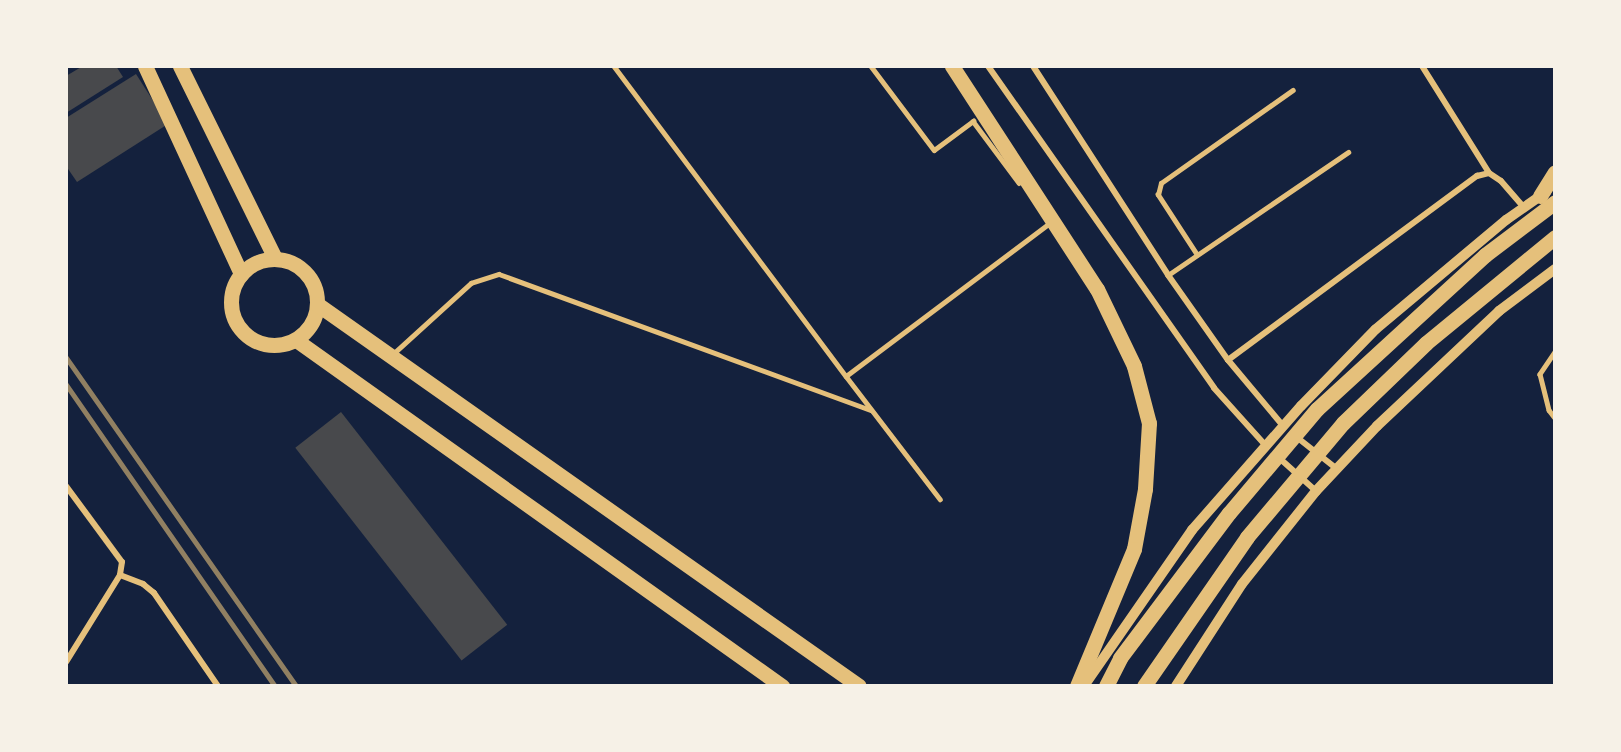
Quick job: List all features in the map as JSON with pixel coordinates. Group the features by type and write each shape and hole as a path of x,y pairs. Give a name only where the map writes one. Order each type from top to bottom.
{"main road":[{"path":"145,66 241,274 231,305 244,334 275,346 296,340 311,325 317,304 315,287 305,272 274,256 180,66"},
{"path":"952,66 1097,289 1134,366 1149,423 1145,489 1134,549 1077,686"},
{"path":"1540,196 1554,177"},
{"path":"1106,686 1120,658 1229,513 1317,409 1485,255 1555,202"},
{"path":"1144,686 1247,537 1343,423 1426,343 1555,237"},
{"path":"241,274 274,256"},
{"path":"317,304 859,686"},
{"path":"296,340 782,686"}],"street":[{"path":"988,66 1214,388 1266,446 1316,491"},
{"path":"1033,66 1168,275 1228,360 1283,426 1337,469"},
{"path":"1422,66 1489,173 1524,207"},
{"path":"1228,360 1477,176 1489,173"},
{"path":"1084,686 1192,530 1283,426 1376,329 1540,196"},
{"path":"1176,686 1242,584 1316,491 1377,426 1498,311 1555,269"},
{"path":"66,486 117,552 122,562 120,575 66,662"},
{"path":"120,575 143,584 154,593 218,686"}],"lane":[{"path":"614,66 940,499"},
{"path":"846,376 1050,224 973,121 934,150 871,66"},
{"path":"1197,255 1158,195 1161,183 1293,90"},
{"path":"1168,275 1348,152"},
{"path":"391,356 471,283 499,274 871,410"},
{"path":"1555,352 1540,374 1549,410 1555,418"}],"building":[{"path":"83,66 116,66 123,77 66,113 66,76"},
{"path":"136,74 168,124 77,182 66,166 66,118"},
{"path":"341,412 507,625 462,660 295,448"}],"railway":[{"path":"66,357 296,686"},
{"path":"66,384 275,686"}]}
